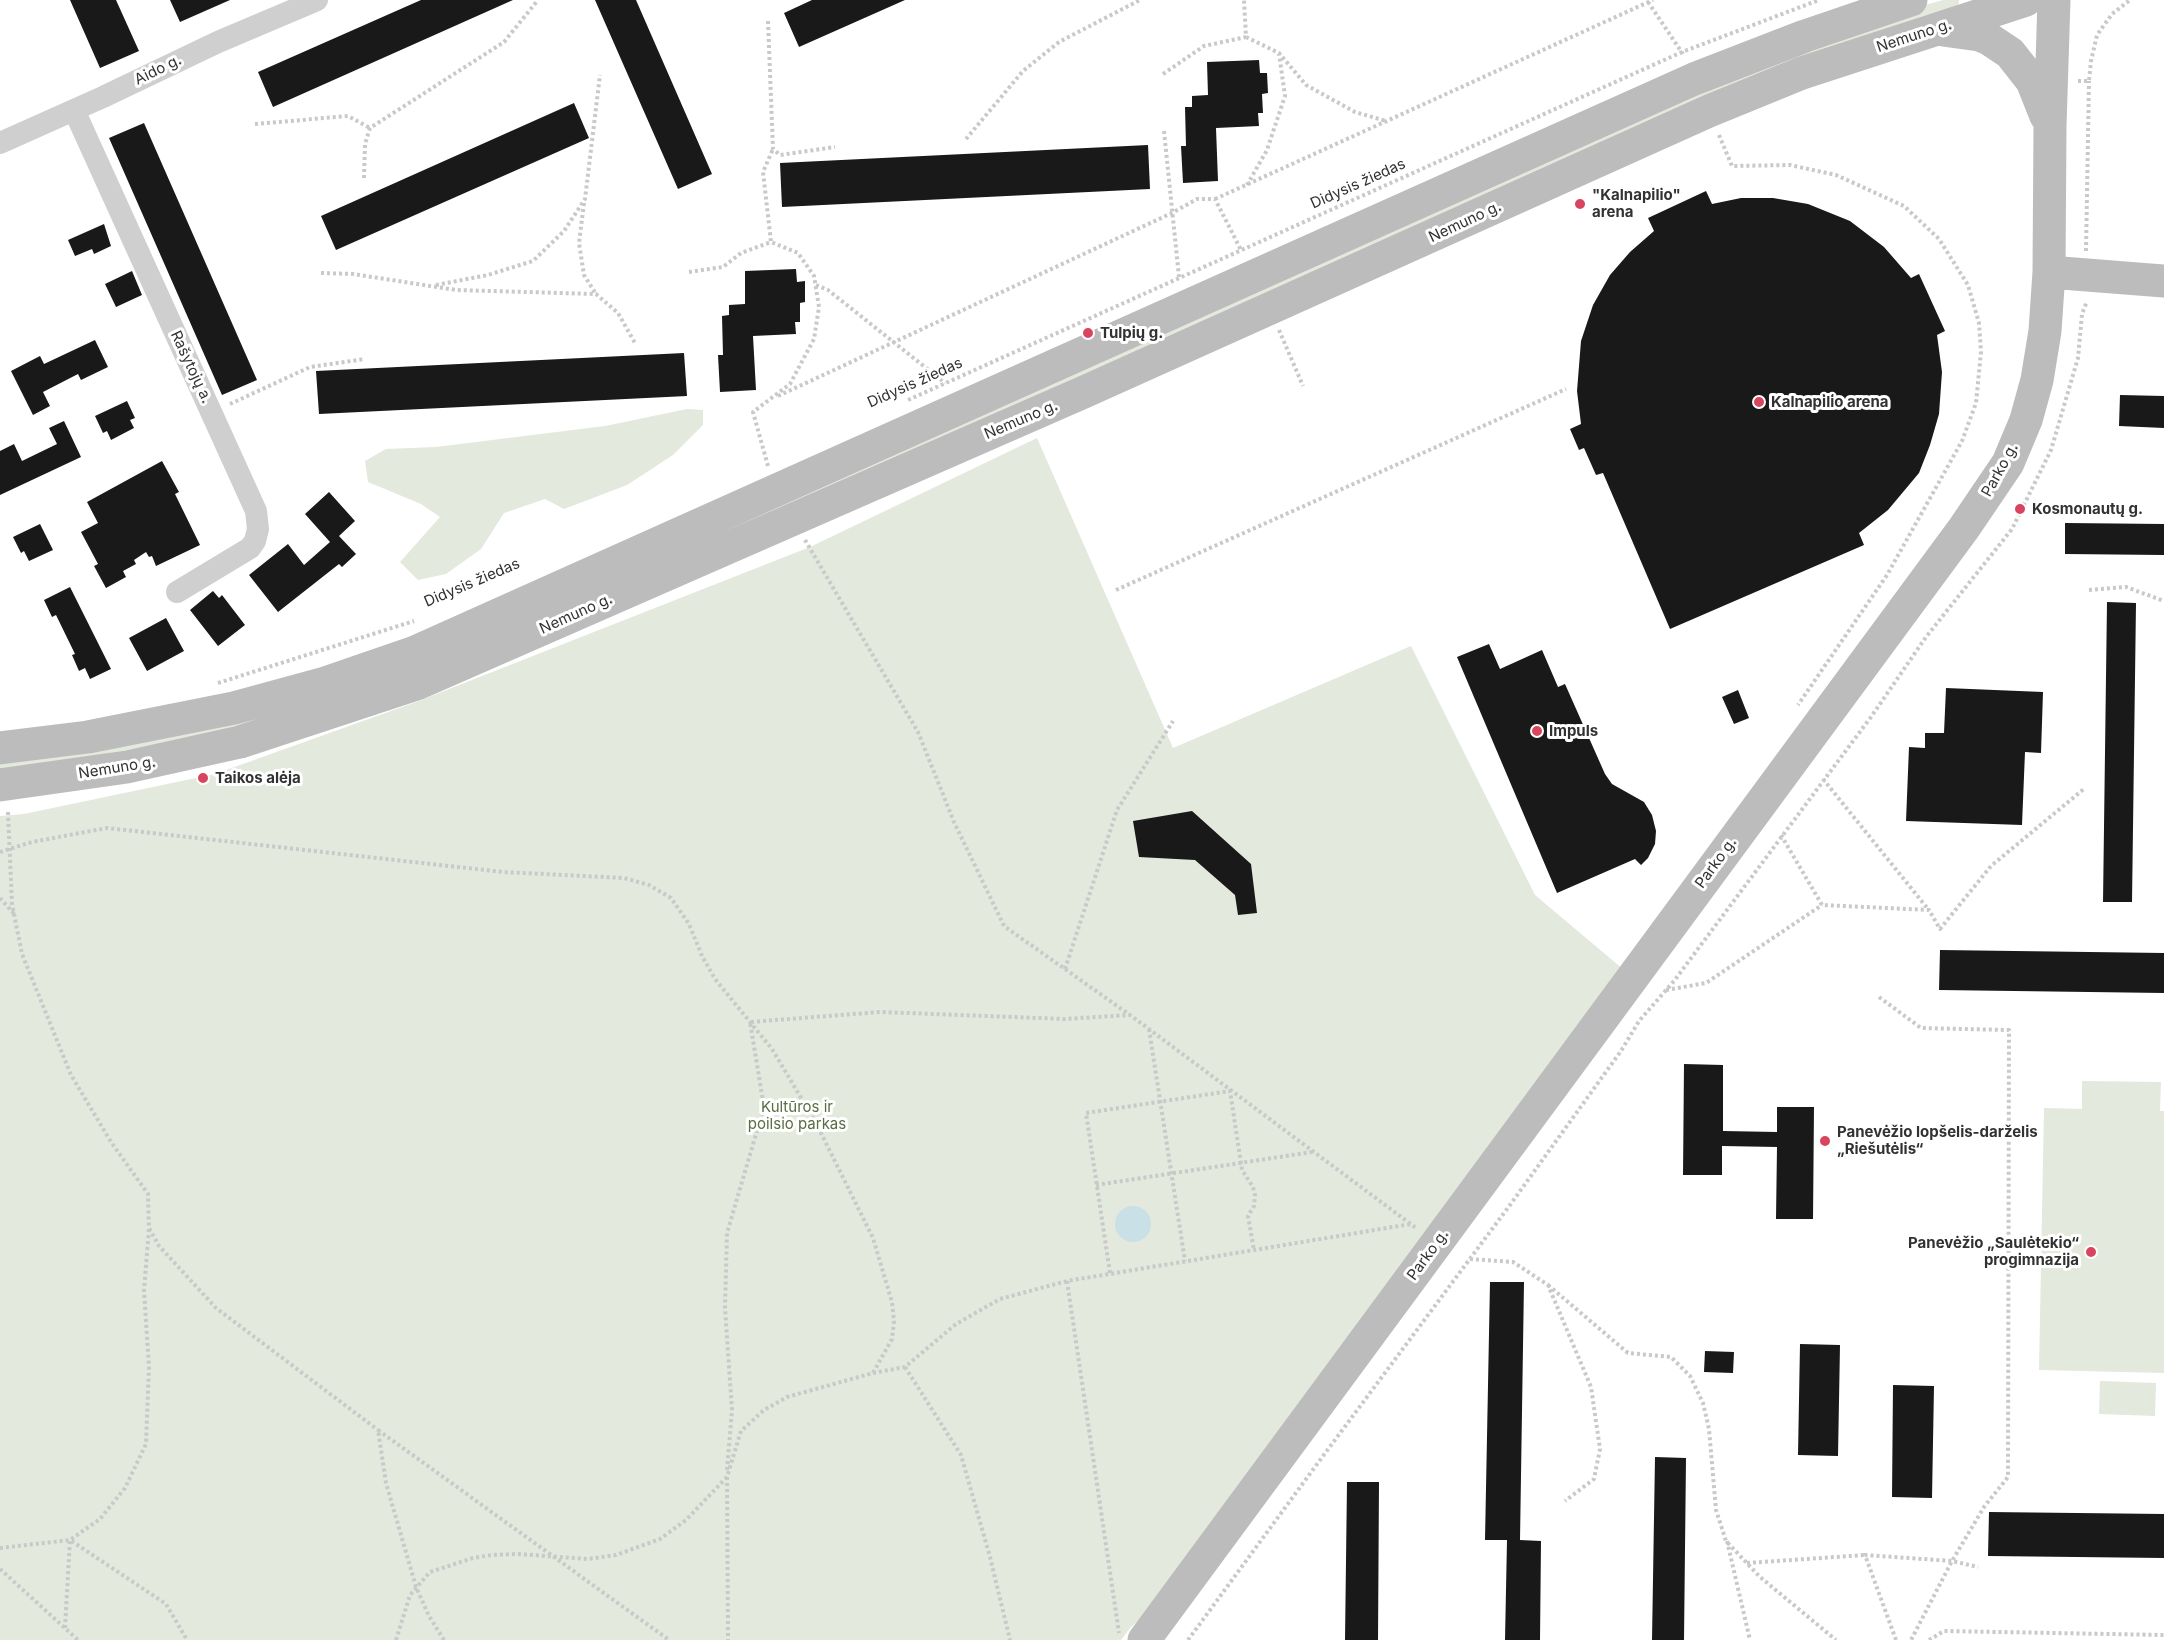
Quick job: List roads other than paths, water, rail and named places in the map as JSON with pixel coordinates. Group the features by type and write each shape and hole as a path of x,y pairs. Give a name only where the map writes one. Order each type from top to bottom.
{"main road":[{"name":"Nemuno g.","path":"0,748 88,737 234,708 322,684 415,652 774,480 1694,79 1805,36 1911,0"},
{"name":"Nemuno g.","path":"4,798 240,742 331,714 419,682 774,480 1084,392 1709,111 1802,73 2026,0"},
{"name":"Parko g.","path":"1144,1640 1986,497 2008,463 2026,420 2037,381 2045,331 2049,272 2049,126 2054,0"},
{"path":"1935,29 1979,35 2010,53 2032,81 2049,126"},
{"path":"2049,272 2164,281"}],"street":[{"name":"Aido g.","path":"0,143 218,42 317,0"},
{"name":"Rašytojų a.","path":"74,110 256,511 258,529 255,541 250,548 177,592"}],"water":[{"path":"1133,1206 1146,1211 1151,1224 1146,1237 1133,1242 1120,1237 1115,1224 1120,1211"}],"place":[{"name":"\"Kalnapilio\" arena","path":"1580,204"},
{"name":"Tulpių g.","path":"1088,333"},
{"name":"Kalnapilio arena","path":"1759,402"},
{"name":"Kosmonautų g.","path":"2020,509"},
{"name":"Impuls","path":"1537,731"},
{"name":"Taikos alėja","path":"203,778"},
{"name":"Panevėžio lopšelis-darželis „Riešutėlis“","path":"1825,1141"},
{"name":"Panevėžio „Saulėtekio“ progimnazija","path":"2091,1252"}],"park label":[{"name":"Kultūros ir poilsio parkas","path":"797,1116"}]}
